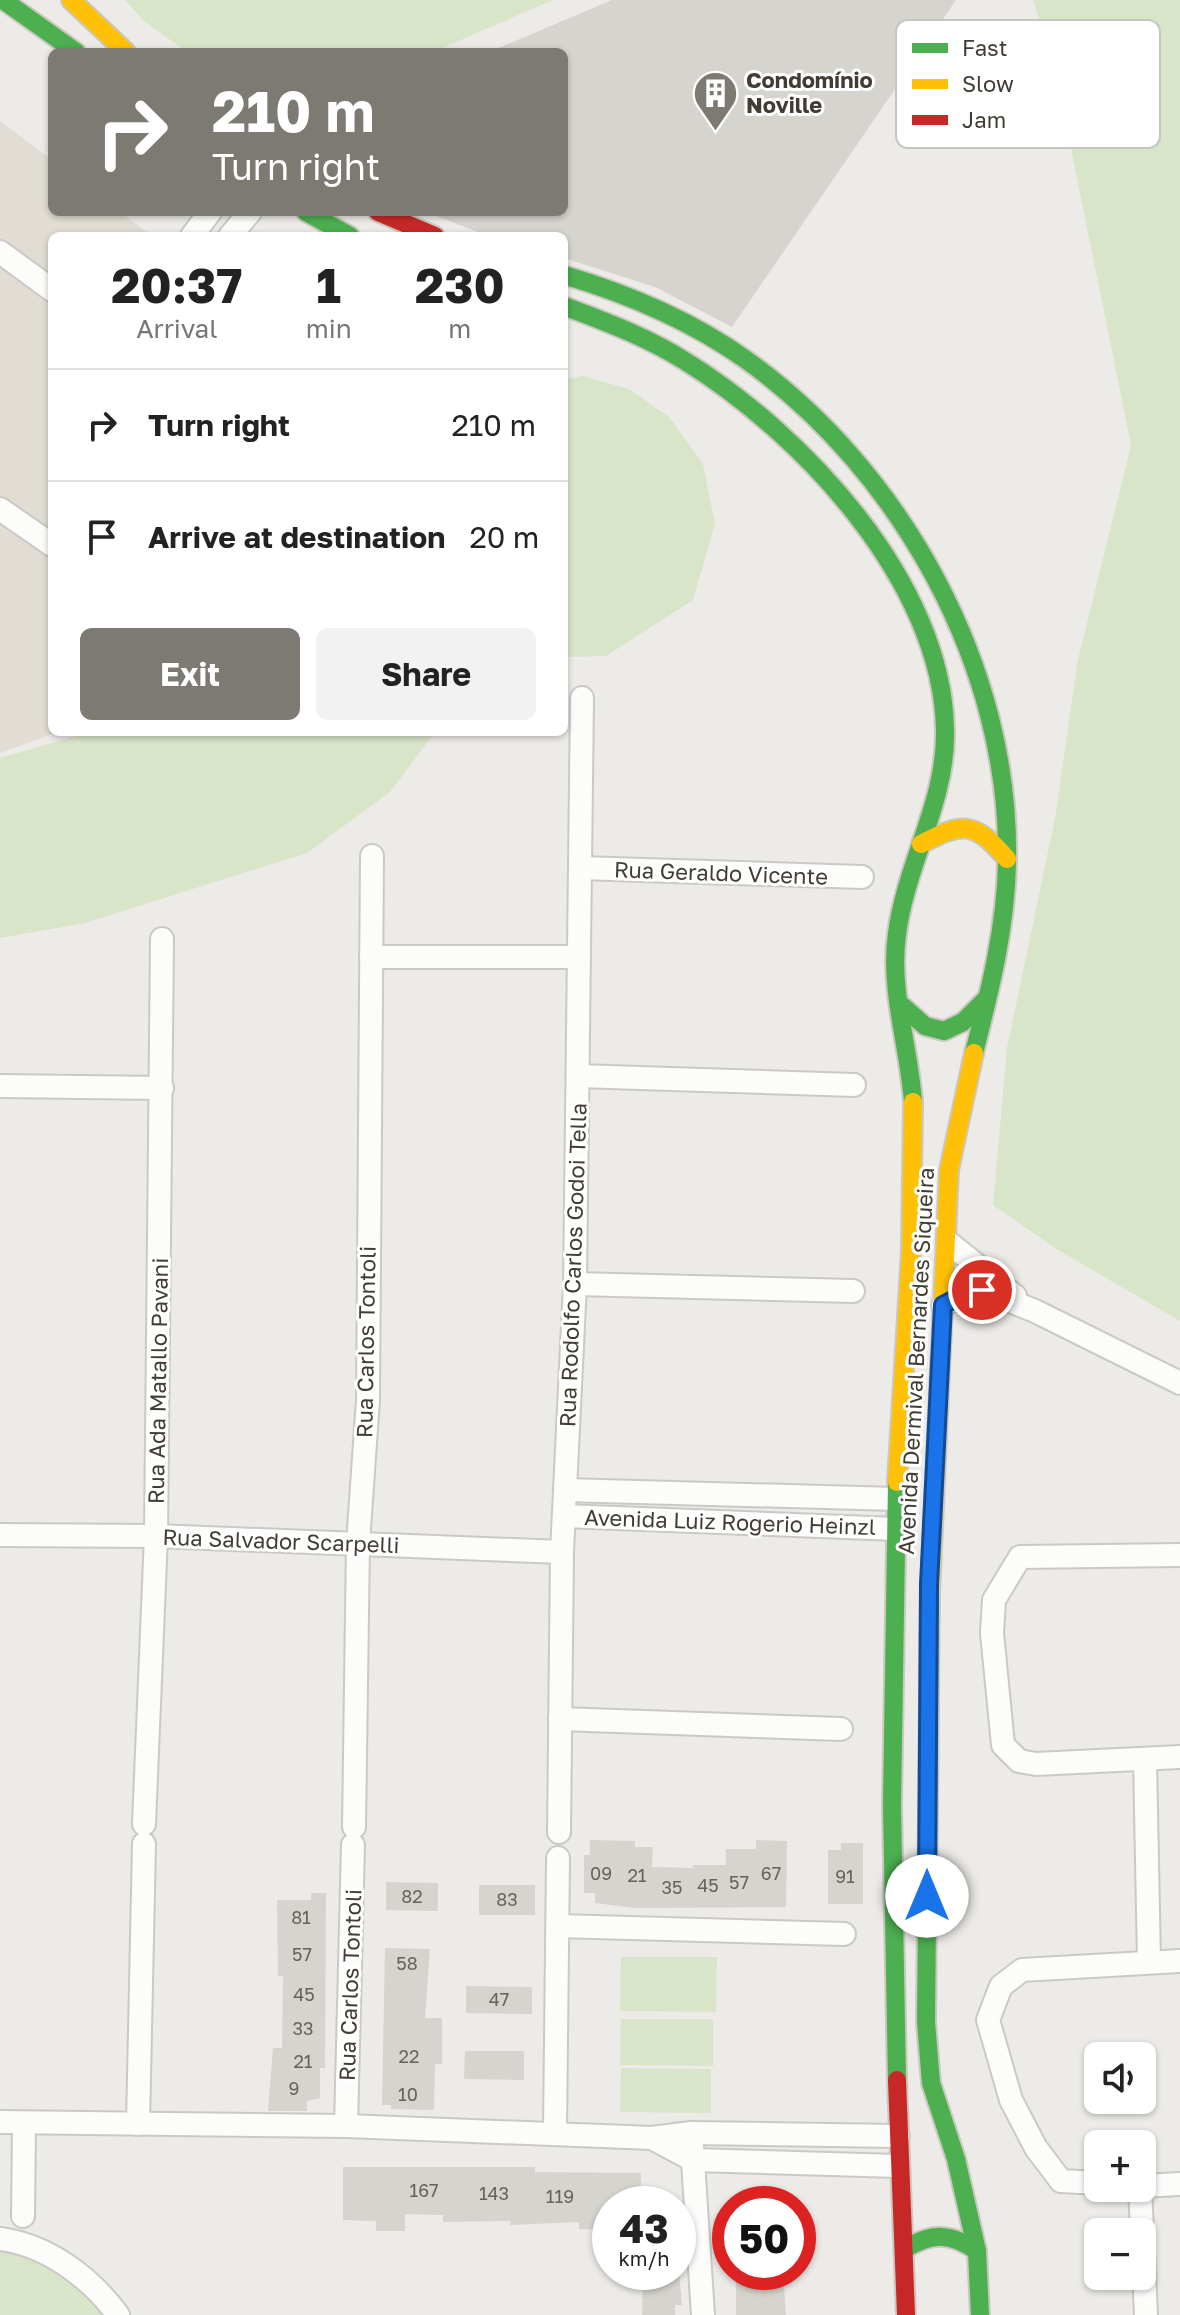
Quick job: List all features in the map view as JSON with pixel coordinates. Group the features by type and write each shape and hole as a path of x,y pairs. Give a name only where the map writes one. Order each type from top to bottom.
{"main road":[{"path":"3,0 70,48"},
{"path":"71,0 122,48"},
{"path":"313,216 343,232"},
{"path":"388,216 426,232"},
{"name":"Avenida Dermival Bernardes Siqueira","path":"568,276 674,316 747,362 812,416 892,507 946,595 977,673 993,736 1007,859 1003,908 987,998 950,1154 929,1584 926,2022 931,2083 956,2159 977,2251 980,2315"},
{"name":"Avenida Dermival Bernardes Siqueira","path":"568,308 647,341 706,374 749,405 854,510 906,588 925,631 940,678 944,727 940,785 904,895 894,958 913,1098 912,1204 896,1499 893,1969 898,2166 907,2313"},
{"path":"921,844 953,827 970,825 983,831 1007,859"},
{"path":"900,1004 920,1025 946,1033 960,1027 987,998"},
{"path":"905,2249 932,2232 947,2233 977,2251"}],"street":[{"path":"233,232 247,216"},
{"path":"0,252 48,287"},
{"path":"0,509 48,542"},
{"name":"Rua Rodolfo Carlos Godoi Tella","path":"559,1832 562,1552 575,1284 582,698"},
{"name":"Rua Carlos Tontoli","path":"346,2126 358,1543 368,1400 372,856"},
{"name":"Rua Geraldo Vicente","path":"580,868 862,877"},
{"name":"Rua Ada Matallo Pavani","path":"138,2124 144,1834 156,1536 162,939"},
{"path":"371,957 578,957"},
{"path":"578,1076 854,1085"},
{"path":"0,1086 162,1088"},
{"path":"948,1242 1035,1311"},
{"path":"575,1284 853,1291"},
{"path":"943,1305 968,1292 982,1290 1035,1311 1180,1383"},
{"name":"Avenida Luiz Rogerio Heinzl","path":"565,1490 896,1499"},
{"name":"Avenida Luiz Rogerio Heinzl","path":"564,1516 896,1529"},
{"name":"Rua Salvador Scarpelli","path":"0,1535 156,1536 562,1552"},
{"path":"1180,1555 1020,1557 994,1600 992,1633 1003,1745 1019,1761 1036,1764 1180,1757"},
{"path":"560,1719 841,1729"},
{"path":"1145,1759 1149,1962"},
{"path":"555,2131 558,1858"},
{"path":"558,1926 844,1934"},
{"path":"1084,2182 1061,2181 1036,2148 1011,2100 988,2020 1001,1986 1022,1970 1180,1961"},
{"path":"0,2122 555,2131 652,2138 691,2133 898,2136"},
{"path":"23,2216 24,2124"},
{"path":"691,2133 703,2315"},
{"path":"652,2138 693,2160 898,2166"},
{"path":"1156,2186 1180,2184"},
{"path":"1142,2202 1146,2315"},
{"path":"0,2239 24,2242 68,2265 118,2315"}],"shaded area":[{"path":"0,121 48,157 48,216 125,216 147,232 48,232 48,735 0,753"}],"green space":[{"path":"125,0 553,0 442,48 181,48 144,21"},
{"path":"1033,0 1180,0 1180,1321 1058,1250 993,1205 1007,1048 1055,818 1077,664 1131,445 1071,148 1160,148 1160,20 1039,20"},
{"path":"583,376 629,389 669,417 703,464 715,524 693,600 606,656 568,657 568,379"},
{"path":"76,736 432,736 390,792 307,853 85,923 0,938 0,758"},
{"path":"621,1957 717,1957 716,2012 620,2011"},
{"path":"621,2019 713,2019 713,2066 620,2065"},
{"path":"621,2068 711,2069 711,2113 620,2112"},
{"path":"0,2239 24,2242 118,2315 0,2315"}],"building":[{"name":"Condomínio Noville","path":"612,0 956,0 942,20 896,20 896,88 732,327 655,287 568,259 568,232 478,232 436,216 568,216 568,48 498,48"},
{"path":"590,1840 635,1841 635,1847 653,1847 652,1867 693,1868 693,1865 726,1865 726,1849 756,1849 756,1840 787,1841 786,1907 635,1908 595,1903 595,1893 584,1893 584,1855 590,1855"},
{"path":"841,1843 863,1843 863,1904 828,1904 828,1850 841,1850"},
{"path":"386,1882 438,1883 438,1911 386,1910"},
{"path":"479,1885 535,1885 535,1915 479,1915"},
{"path":"311,1893 326,1893 325,2068 320,2068 320,2098 307,2101 307,2111 268,2111 273,2048 282,2048 283,1976 278,1976 277,1900 311,1900"},
{"path":"385,1948 430,1949 425,2018 442,2018 442,2064 435,2064 434,2110 391,2109 391,2105 382,2105"},
{"path":"466,1986 532,1987 532,2014 466,2013"},
{"path":"465,2051 524,2051 524,2080 464,2079"},
{"path":"343,2167 535,2167 535,2172 641,2173 641,2186 592,2186 592,2229 579,2229 579,2222 510,2225 510,2221 443,2222 443,2215 405,2214 405,2231 376,2231 376,2221 343,2220"},
{"path":"643,2290 681,2290 682,2305 675,2305 675,2315 642,2315"},
{"path":"736,2290 784,2290 786,2315 736,2315"}],"traffic: fast":[{"path":"3,0 70,48"},
{"path":"313,216 343,232"},
{"path":"568,276 635,300 703,332 745,359 801,405 852,457 898,516 936,579 967,647 990,717 1003,789 1007,862 1004,910 974,1053"},
{"path":"568,308 671,352 730,392 775,429 818,471 858,517 893,567 920,620 938,674 945,729 940,781 902,908 895,955 897,997 913,1102"},
{"path":"900,1004 925,1026 944,1031 963,1022 986,999"},
{"path":"897,1482 892,1805 897,2080"},
{"path":"930,1594 926,2022 931,2083 956,2159 977,2251 980,2315"},
{"path":"905,2249 915,2243 941,2237 959,2241 977,2251"}],"traffic: slow":[{"path":"71,0 122,48"},
{"path":"921,844 948,831 968,829 986,838 1007,859"},
{"path":"930,1594 949,1170 974,1053"},
{"path":"897,1482 911,1251 913,1102"}],"traffic: jam":[{"path":"388,216 426,232"},
{"path":"897,2080 906,2315"}],"place":[{"name":"Condomínio Noville","path":"715,132"}],"route":[{"path":"927,1896 929,1584 943,1305 968,1292 982,1290"}]}
